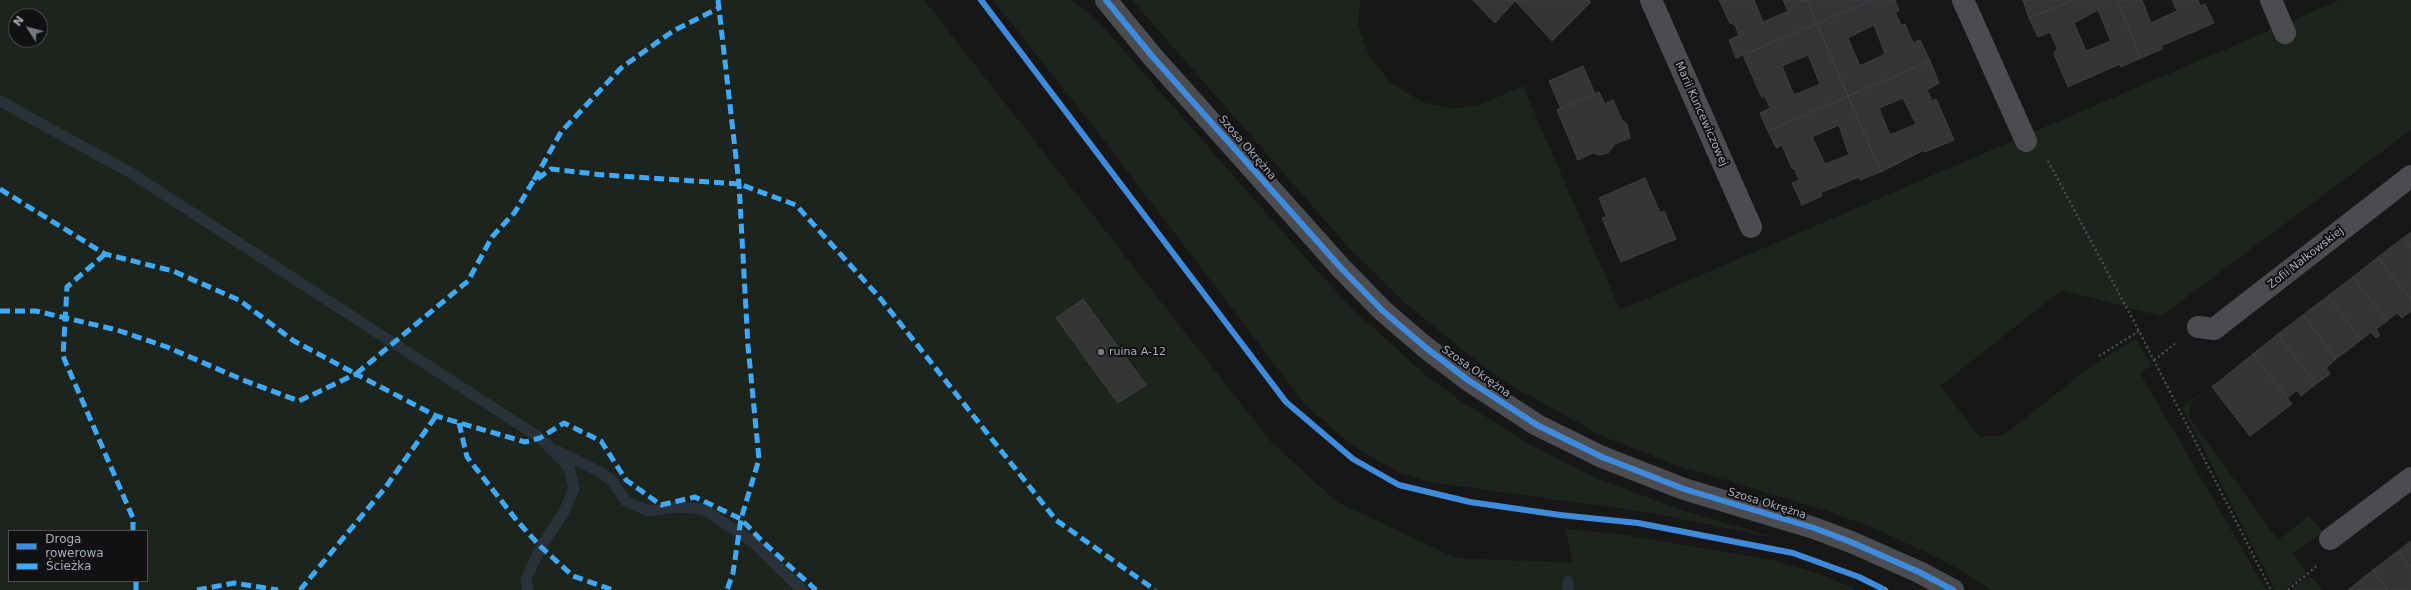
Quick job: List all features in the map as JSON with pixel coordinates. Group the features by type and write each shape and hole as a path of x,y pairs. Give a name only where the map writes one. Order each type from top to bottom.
{"street":[{"name":"Szosa Okrężna","path":"1106,0 1152,56 1342,269 1388,315 1425,347 1468,380 1537,424 1602,457 1678,487 1814,528 1851,542 1919,572 1953,590"},
{"name":"Marii Kuncewiczowej","path":"1651,0 1751,228"},
{"path":"1963,0 2026,141"},
{"path":"2271,0 2285,33"},
{"name":"Zofii Nałkowskiej","path":"2198,327 2214,329 2411,176"},
{"path":"2330,539 2411,478"}],"path":[{"path":"2026,141 2040,146 2139,331 2272,590"},
{"path":"2099,356 2139,331"},
{"path":"2288,590 2327,558 2330,539"}],"shaded area":[{"path":"0,0 924,0 1272,443 1337,502 1456,558 1573,563 1565,529 1627,535 1772,560 1820,574 1858,590 0,590"},
{"path":"993,0 1072,0 1098,21 1316,270 1356,312 1423,373 1458,399 1525,442 1595,478 1682,510 1780,539 1646,512 1429,482 1400,473 1350,444 1304,403 1096,130"},
{"path":"1132,0 1360,0 1358,25 1368,54 1390,82 1422,102 1454,109 1484,103 1523,86 1620,310 2340,0 2411,0 2411,130 2161,316 2062,290 1940,386 1980,437 2004,435 2094,364 2136,339 2151,366 2140,373 2266,590 1993,590 1944,561 1874,528 1830,512 1676,465 1602,436 1514,387 1484,367 1404,302 1352,251"},
{"path":"2212,387 2190,404 2189,417 2278,540 2309,516 2323,532 2293,554 2307,573 2284,590 2275,590 2182,407"},
{"path":"2312,577 2323,590 2291,590 2305,579"}],"building":[{"path":"1473,0 1589,0 1591,2 1552,41 1515,1 1495,23"},
{"path":"1719,0 1754,0 1763,22 1788,11 1783,0 1807,0 1817,23 1736,58 1729,40 1739,35 1735,25 1730,23"},
{"path":"1807,0 1872,0 1817,23"},
{"path":"1872,0 1895,0 1899,11 1895,12 1901,25 1905,24 1913,43 1920,40 1930,61 1848,96 1817,24","holes":["1874,25 1885,54 1860,66 1848,38"]},
{"path":"2023,0 2072,0 2029,18"},
{"path":"2072,0 2117,0 2141,58 2121,67 2120,64 2068,87 2054,54 2057,48 2050,32 2038,37 2029,18","holes":["2098,10 2111,41 2086,51 2074,23"]},
{"path":"2117,0 2142,0 2151,23 2177,11 2172,0 2198,0 2200,6 2205,4 2214,23 2161,46 2162,49 2141,58"},
{"path":"1817,24 1848,96 1768,131 1760,113 1770,108 1766,98 1761,96 1743,55","holes":["1808,55 1820,84 1794,95 1782,66"]},
{"path":"1930,61 1939,83 1927,90 1932,101 1936,99 1954,140 1925,152 1924,150 1881,172 1848,96","holes":["1903,98 1916,124 1890,135 1879,108"]},
{"path":"1583,66 1595,94 1561,109 1549,81"},
{"path":"1599,92 1605,104 1613,100 1622,120 1627,124 1630,138 1615,144 1608,153 1599,155 1593,153 1578,160 1557,110"},
{"path":"1848,96 1881,172 1860,180 1859,177 1820,193 1822,196 1802,205 1792,183 1799,180 1794,168 1792,169 1782,145 1776,148 1768,131","holes":["1839,125 1849,155 1825,164 1812,137"]},
{"path":"1645,178 1660,213 1664,211 1676,239 1621,262 1602,218 1607,217 1599,198"},
{"path":"2411,232 2411,249 2403,238"},
{"path":"2403,238 2411,249 2411,300 2378,257"},
{"path":"2378,257 2411,300 2411,311 2402,318 2397,313 2387,321 2353,277"},
{"path":"2353,277 2387,321 2376,329 2380,335 2376,338 2371,332 2361,340 2328,296"},
{"path":"2328,296 2361,340 2336,359 2303,315"},
{"name":"ruina A-12","path":"1083,299 1146,385 1118,403 1056,318"},
{"path":"2303,315 2336,359 2326,368 2330,374 2316,384 2278,334"},
{"path":"2278,334 2316,384 2301,396 2297,390 2287,398 2253,354"},
{"path":"2253,354 2292,404 2250,436 2212,387"},
{"path":"2411,541 2411,568 2398,551"},
{"path":"2398,551 2411,568 2411,590 2388,590 2373,570"},
{"path":"2373,570 2388,590 2348,590"}],"waterway":[{"path":"0,101 131,173 540,438 569,467 574,488 564,512 541,547 526,579 528,590"},
{"path":"557,451 600,472 612,481 626,501 648,511 676,507 703,509 753,542 802,590"},
{"path":"1568,581 1568,590"}],"marked path":[{"path":"718,0 739,184 748,346 759,459 741,519 733,573 727,590"},
{"path":"534,180 561,132 621,68 673,31 719,8"},
{"path":"0,189 105,254 173,271 239,300 294,341 356,374 468,281 492,237 515,212 532,183 551,169 604,175 739,184 796,205 880,298 1056,520 1155,590"},
{"path":"105,254 67,287 63,356 133,518 133,530"},
{"path":"0,311 36,311 117,330 167,347 243,380 299,401 356,374 436,416 525,442 540,438 564,423 601,441 626,480 661,505 695,497 741,519 762,541 816,590"},
{"path":"300,590 385,488 436,416"},
{"path":"459,423 467,457 518,522 541,547 573,576 613,590"},
{"path":"136,582 136,590"},
{"path":"197,590 234,583 278,590"}],"cycle path":[{"path":"981,0 1286,402 1353,459 1399,485 1470,502 1560,515 1638,523 1793,553 1859,577 1885,590"},
{"path":"1106,0 1152,56 1342,269 1383,311 1425,347 1468,380 1537,425 1602,457 1684,489 1814,528 1851,542 1919,572 1953,590"}],"place":[{"name":"ruina A-12","path":"1101,352"}]}
